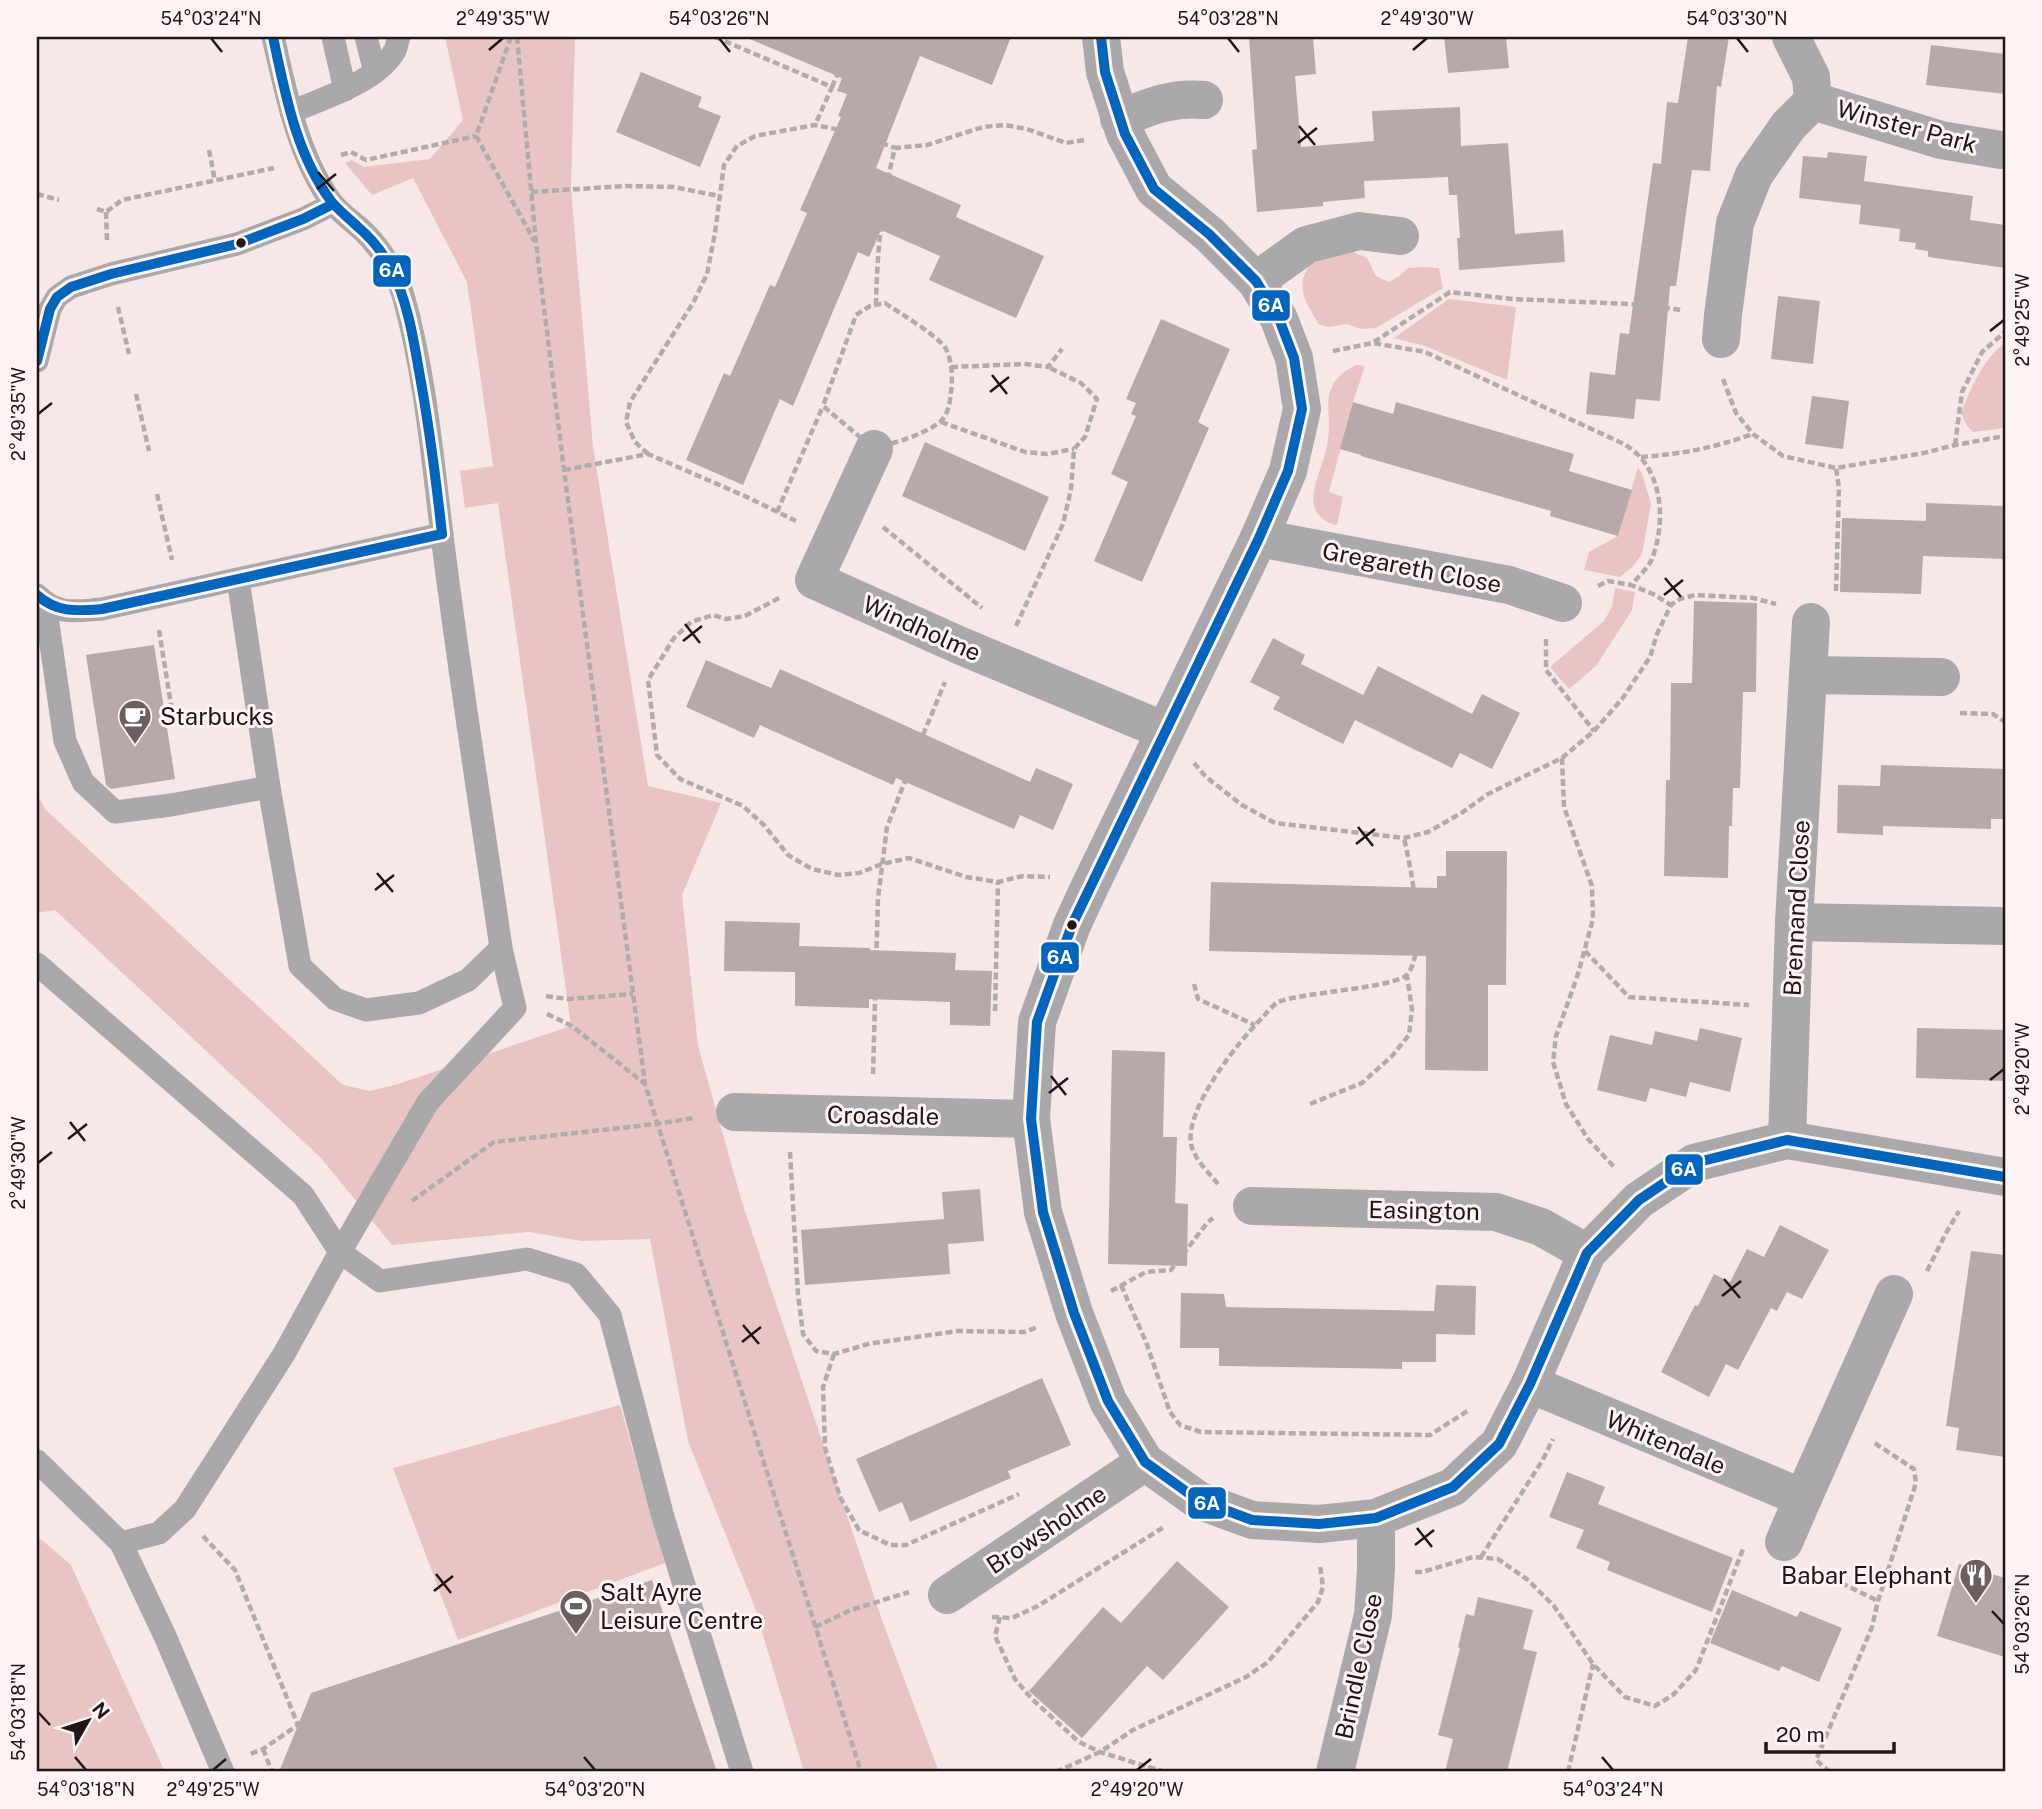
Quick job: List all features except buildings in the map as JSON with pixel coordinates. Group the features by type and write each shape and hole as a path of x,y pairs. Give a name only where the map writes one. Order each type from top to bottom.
{"street":[{"path":"1101,37 1105,72 1122,127 1154,189 1209,234 1256,281 1279,318 1294,358 1302,409 1288,471 1259,538 1072,925 1037,1022 1031,1119 1043,1212 1074,1313 1108,1401 1145,1462 1198,1500 1252,1520 1319,1524 1376,1518 1453,1487 1499,1444 1530,1384 1587,1253 1639,1200 1694,1163 1787,1140 1988,1174"},
{"name":"Winster Park","path":"1722,327 1735,222 1754,175 1789,125 1813,101 1811,77 1791,37"},
{"path":"1122,127 1161,103 1184,98 1203,100"},
{"name":"Winster Park","path":"1813,101 1941,140 2001,150"},
{"path":"1256,281 1306,244 1359,231 1400,236"},
{"path":"814,580 874,449"},
{"name":"Gregareth Close","path":"1259,538 1509,585 1563,603"},
{"name":"Windholme","path":"814,580 961,646 1006,647 1165,732"},
{"name":"Brennand Close","path":"1787,1140 1794,922 1811,622"},
{"path":"1808,676 1941,677"},
{"path":"1794,922 2005,926"},
{"name":"Croasdale","path":"735,1112 1031,1119"},
{"name":"Easington","path":"1243,1205 1496,1212 1541,1227 1587,1253"},
{"path":"1782,1547 1833,1427 1895,1294"},
{"name":"Whitendale","path":"1530,1384 1803,1498"},
{"name":"Browsholme","path":"947,1595 1145,1462"},
{"name":"Brindle Close","path":"1335,1772 1373,1615 1376,1518"}],"lane":[{"path":"121,1543 159,1533 185,1509 284,1353 428,1102 515,1008 501,948 427,415 408,315 390,265 367,234 332,204 318,183 291,112 273,37"},
{"path":"333,37 345,90"},
{"path":"366,37 375,72"},
{"path":"291,112 345,90 375,72 395,52 399,37"},
{"path":"37,361 50,309 57,297 71,287 111,274 237,244 303,219 332,204"},
{"path":"41,599 66,612 102,609 442,534"},
{"path":"239,579 269,787 300,966 335,999 366,1010 419,1003 468,980 501,948"},
{"path":"41,599 65,741 83,782 115,812 269,787"},
{"path":"37,964 303,1195 340,1252 380,1281 527,1259 576,1274 610,1315 663,1517 742,1772"},
{"path":"37,1461 121,1543 165,1636 222,1769"}],"path":[{"path":"511,37 476,136 536,243"},
{"path":"517,37 536,243 645,1084 861,1772"},
{"path":"715,37 832,87"},
{"path":"815,125 853,37"},
{"path":"832,538 648,454 635,442 626,422 630,402 693,303 707,274 724,165 737,146 755,135 815,125 851,132 895,148 926,145 983,127 1005,125 1027,129 1066,143 1122,127"},
{"path":"341,155 351,152 366,160 476,136"},
{"path":"876,304 876,268 895,148"},
{"path":"208,150 215,181"},
{"path":"106,212 122,201 271,169"},
{"path":"531,192 626,186 674,187 719,196"},
{"path":"37,194 60,200"},
{"path":"97,209 106,212"},
{"path":"106,212 107,249"},
{"path":"1373,343 1451,292 1512,299 1630,304 1722,327 1723,381 1736,413 1753,435 1783,456 1836,468 2005,436"},
{"path":"116,297 129,354"},
{"path":"777,512 824,406 856,315 870,306 885,303 946,347 951,367 952,390 948,412 941,422 921,432 874,449 824,406"},
{"path":"1955,445 1962,392 1982,352 2005,332"},
{"path":"1294,358 1373,343 1426,352 1624,443 1641,457 1652,476 1660,499 1658,531 1651,561 1631,585 1671,605"},
{"path":"1048,367 1062,349"},
{"path":"941,422 1025,452 1047,454 1074,449 1085,437 1097,398 1081,383 1048,367 1026,364 951,367"},
{"path":"136,394 149,451"},
{"path":"1641,457 1716,447 1753,435"},
{"path":"850,499 937,572 1006,647 1063,524 1071,489 1074,449"},
{"path":"564,470 648,454"},
{"path":"1165,732 1206,777 1242,805 1275,823 1404,838 1428,832 1488,794 1562,758 1594,731 1622,699 1650,657 1657,634 1671,605 1680,599 1695,595 1753,598 1785,608 1811,622 1823,624 1835,610 1839,488 1836,468"},
{"path":"158,494 173,568"},
{"path":"814,580 745,615 726,620 713,615 691,622 674,638 648,680 657,755 680,779 743,806 764,825 788,855 812,869 838,875 859,873 909,858 966,877 998,883 1023,876 1091,884"},
{"path":"1563,603 1545,640 1546,670 1594,731"},
{"path":"167,626 158,629 172,710"},
{"path":"872,1115 878,898 887,827 961,646"},
{"path":"164,712 182,709"},
{"path":"1562,758 1564,807 1592,886 1593,919 1556,1036 1553,1062 1566,1104 1588,1139 1611,1163 1639,1200"},
{"path":"1310,1104 1362,1083 1392,1056 1409,1035 1412,1009 1407,976 1416,957 1416,906 1404,838"},
{"path":"1584,951 1629,997 1727,1004 1791,1005"},
{"path":"789,1113 797,1294 803,1334 816,1351 834,1354 868,1344 957,1331 1024,1332 1074,1313 1146,1272 1171,1270 1207,1223 1243,1205 1201,1163 1191,1147 1191,1129 1197,1110 1224,1062 1277,1003 1357,987 1394,983 1407,976"},
{"path":"1194,984 1198,999 1255,1025"},
{"path":"568,999 633,994"},
{"path":"572,1026 645,1084"},
{"path":"405,1206 494,1142 656,1124"},
{"path":"1895,1294 1927,1271 1962,1207 1988,1174"},
{"path":"1121,1285 1146,1342 1170,1412 1180,1425 1201,1432 1430,1435 1470,1409"},
{"path":"834,1354 823,1387 825,1448 840,1497 859,1530 890,1545 906,1545 1028,1490"},
{"path":"1481,1558 1542,1461 1571,1401"},
{"path":"1830,1772 1816,1760 1872,1627 1916,1482 1914,1469 1868,1440 1833,1427"},
{"path":"815,1627 851,1610 915,1590 947,1595 983,1616 1012,1618 1038,1606 1168,1525 1198,1500"},
{"path":"185,1509 205,1539 235,1570 298,1725 263,1749 222,1769"},
{"path":"1055,1772 1100,1752 1133,1730 1246,1677 1268,1662 1318,1602 1323,1587 1319,1524"},
{"path":"1376,1569 1422,1572 1473,1557 1498,1559 1528,1580 1554,1606 1594,1664 1625,1697 1655,1706 1673,1695 1696,1670 1746,1539 1782,1547 1878,1601"},
{"path":"1000,1617 995,1636 1015,1679 1031,1698 1079,1742 1100,1752 1164,1772"},
{"path":"1567,1772 1594,1664"},
{"path":"263,1749 272,1772"}],"shaded area":[{"path":"445,37 575,37 571,189 593,447 648,786 721,803 682,895 698,1046 742,1202 882,1620 939,1772 804,1772 754,1605 688,1441 650,1239 582,1241 529,1232 392,1245 321,1158 55,910 37,913 37,794 45,809 343,1085 370,1091 398,1084 571,1026 498,503 465,508 460,471 493,466 467,282 413,178 372,195 345,163 352,160 364,167 430,159 463,120"},
{"path":"1353,252 1367,258 1376,276 1389,282 1408,268 1439,268 1443,288 1376,328 1361,329 1347,324 1329,327 1318,324 1303,294 1305,273 1310,264"},
{"path":"1449,299 1516,307 1507,380 1425,346 1394,338"},
{"path":"2005,343 2005,428 1973,432 1961,413 1984,366"},
{"path":"1356,365 1365,366 1329,492 1343,497 1337,525 1319,516 1313,499 1327,446 1330,391 1345,371"},
{"path":"1638,467 1651,504 1642,554 1620,577 1584,570 1589,552 1618,536"},
{"path":"1615,588 1635,592 1632,610 1596,666 1569,689 1550,667 1604,621 1612,607"},
{"path":"620,1405 665,1563 458,1640 393,1468"},
{"path":"37,1536 71,1565 165,1772 37,1772"}],"transit line":[{"name":"6A","path":"273,37 293,122 309,163 331,201 380,251 391,268 401,293 412,331 423,391 442,534"},
{"name":"6A","path":"1101,37 1105,72 1125,134 1154,189 1209,234 1256,281 1279,319 1294,358 1302,409 1288,471 1259,538 1072,925 1037,1022 1031,1119 1043,1212 1074,1313 1108,1401 1145,1462 1198,1500 1252,1520 1319,1524 1376,1518 1453,1487 1499,1444 1530,1384 1587,1253 1639,1200 1694,1163 1787,1140 2005,1177"},
{"name":"6A","path":"37,361 50,309 57,297 71,287 111,274 237,244 303,219 333,204"},
{"name":"6A","path":"37,595 60,608 102,609 442,534"}],"place":[{"name":"Starbucks","path":"135,746"},
{"name":"Babar Elephant","path":"1976,1605"},
{"name":"Salt Ayre Leisure Centre","path":"576,1636"}]}
